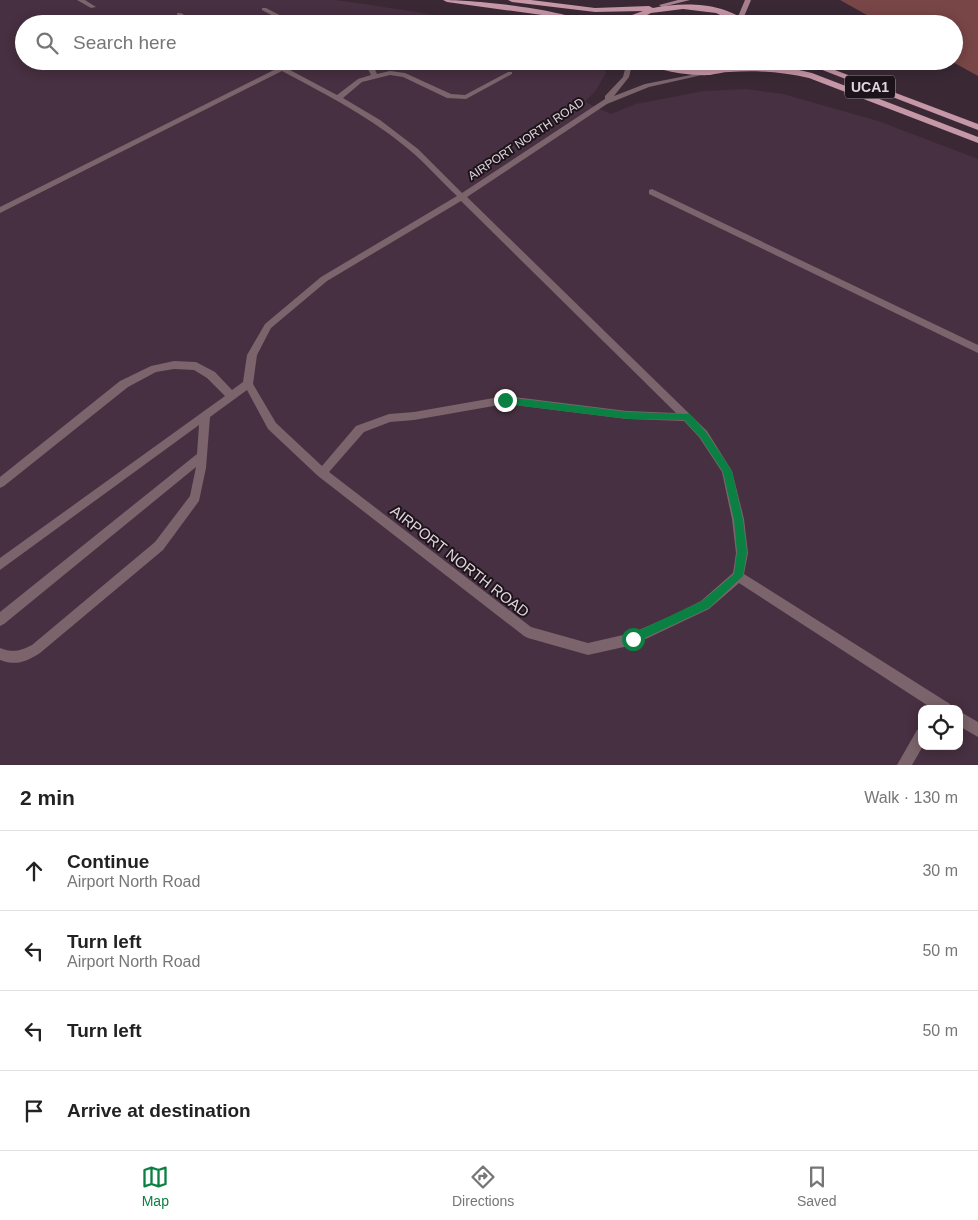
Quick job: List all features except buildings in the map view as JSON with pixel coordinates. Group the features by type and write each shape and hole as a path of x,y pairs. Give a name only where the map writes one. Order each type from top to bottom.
{"main road":[{"path":"447,0 554,15"},
{"path":"512,0 595,10 689,4 717,9 729,15"},
{"path":"633,15 649,8"},
{"path":"674,70 686,72 721,70"},
{"name":"UCA1","path":"786,70 812,76 978,140"},
{"name":"UCA1","path":"827,70 978,127"}],"street":[{"path":"662,5 687,0"},
{"path":"744,15 748,0"}],"lane":[{"path":"80,0 93,7"},
{"path":"264,9 276,15"},
{"path":"0,210 279,70"},
{"name":"AIRPORT NORTH ROAD","path":"283,70 338,98 377,122 416,151 463,196 687,416 703,434 727,471 738,520 742,552 738,576 705,605 633,639 588,649 528,632 322,473 272,426 248,384 252,355 268,326 324,279 463,196 604,102"},
{"path":"372,70 374,75"},
{"path":"604,102 626,77 628,70"},
{"path":"604,102 647,86 710,72"},
{"path":"338,98 360,80 374,75 390,73 405,75 450,96 459,98 474,95 510,73"},
{"path":"652,192 978,348"},
{"path":"0,483 124,384 154,369 174,366 196,366 211,375 231,396"},
{"path":"0,565 248,384"},
{"path":"322,473 360,429 389,418 414,416 505,400 628,415 687,416"},
{"path":"0,654 11,659 22,657 36,649 159,546 195,498 202,456 205,415"},
{"path":"0,620 202,456"},
{"path":"738,576 938,705"},
{"path":"963,721 978,730"},
{"path":"904,765 918,742"}],"shaded area":[{"path":"0,0 336,0 437,15 15,15 15,70 605,70 606,73 596,90 585,102 611,114 636,104 704,91 746,89 783,94 878,121 978,159 978,765 0,765"},
{"path":"840,0 978,0 978,76 963,68 963,15 867,15"}],"route":[{"path":"505,400 628,415 687,416 703,434 727,471 738,520 742,552 738,576 705,605 633,639"}]}
